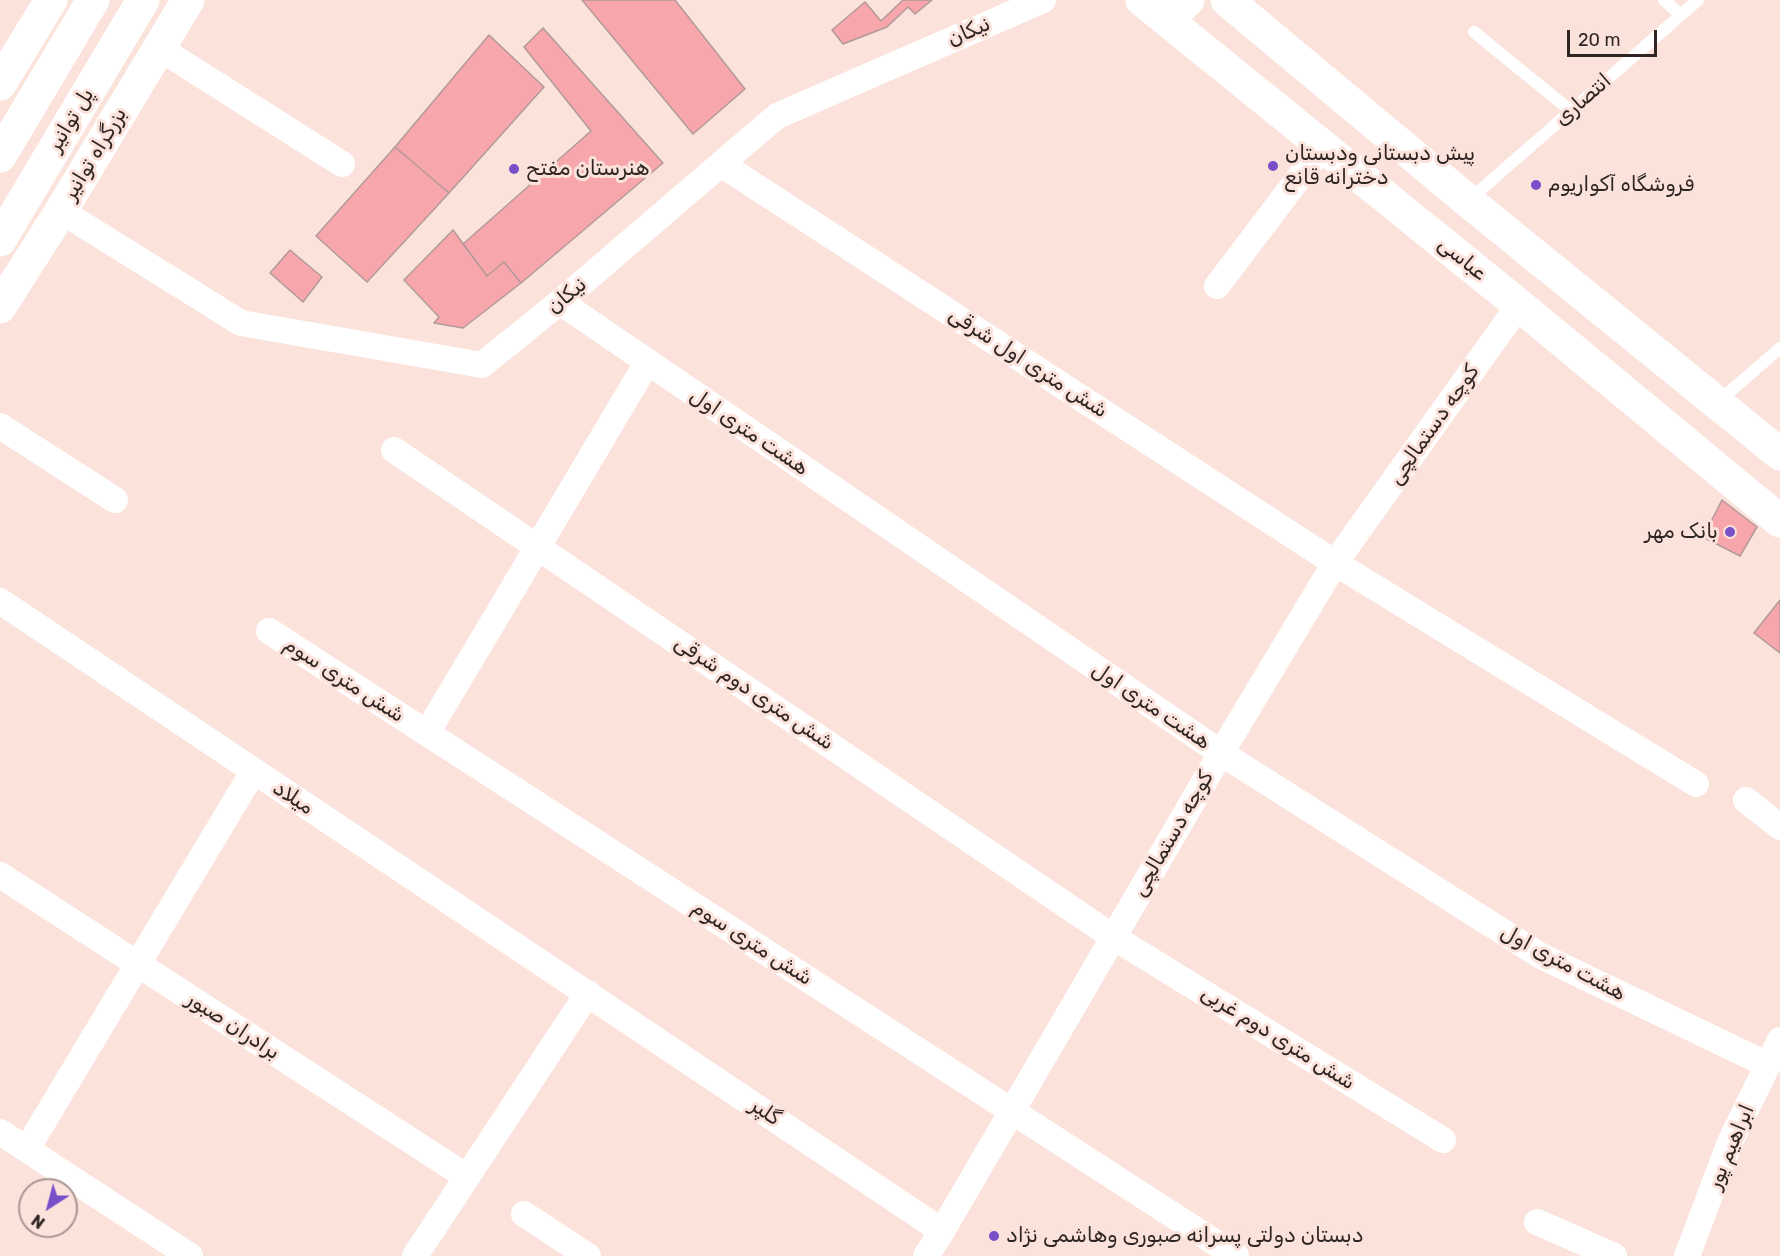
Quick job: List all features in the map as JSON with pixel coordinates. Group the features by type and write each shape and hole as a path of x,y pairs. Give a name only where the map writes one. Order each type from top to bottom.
{"main road":[{"path":"0,84 51,0"},
{"name":"پل توانیر","path":"0,156 93,0"},
{"name":"پل توانیر","path":"0,240 143,0"},
{"name":"بزرگراه توانیر","path":"0,307 61,211 188,0"},
{"name":"عباسى","path":"1142,0 1177,10 1323,146 1780,521"},
{"path":"1227,0 1468,201 1780,454"}],"street":[{"name":"نیکان","path":"61,211 241,323 482,365 560,302 777,116 1043,0"},
{"path":"159,48 342,164"},
{"path":"1217,286 1323,146"},
{"name":"شش متری اول شرقی","path":"722,164 1335,563 1696,784"},
{"name":"هشت متری اول","path":"560,302 1221,753 1542,956 1768,1065"},
{"name":"کوچه دستمالچی","path":"926,1256 1335,563 1519,305"},
{"path":"427,733 647,363"},
{"path":"0,426 115,500"},
{"name":"شش متری دوم شرقی","path":"394,450 1113,937"},
{"name":"میلاد","path":"0,601 253,772 588,993"},
{"name":"شش متری سوم","path":"269,631 1236,1256"},
{"path":"27,1149 253,772"},
{"path":"1746,800 1780,827"},
{"name":"برادران صبور","path":"0,874 467,1177"},
{"name":"شش متری دوم غربی","path":"1113,937 1443,1140"},
{"path":"415,1256 588,993"},
{"name":"گلپر","path":"588,993 942,1231"},
{"name":"ابراهیم پور","path":"1687,1256 1730,1142 1780,1040"},
{"path":"0,1132 190,1256"},
{"path":"524,1214 588,1256"},
{"path":"1536,1222 1614,1256"}],"lane":[{"path":"1664,0 1682,15"},
{"name":"انتصاری","path":"1468,201 1698,0"},
{"path":"1474,32 1571,111"},
{"path":"1717,402 1780,348"}],"building":[{"path":"582,0 675,0 745,89 693,134"},
{"path":"903,0 932,0 915,14 908,7 887,27 843,44 832,30 865,2 881,21"},
{"path":"543,28 663,163 521,283 504,262 487,276 463,244 591,131 524,47"},
{"path":"489,35 544,87 449,193 395,147"},
{"path":"395,147 449,193 367,282 316,236"},
{"path":"453,230 487,276 504,262 521,283 463,328 434,323 439,317 404,280"},
{"path":"290,250 322,277 303,302 270,273"},
{"name":"بانک مهر","path":"1722,500 1757,527 1740,556 1703,537"},
{"path":"1780,600 1780,653 1754,633"}],"place":[{"name":"پیش دبستانی ودبستان دخترانه قانع","path":"1273,166"},
{"name":"هنرستان مفتح","path":"514,169"},
{"name":"فروشگاه آکواریوم","path":"1536,185"},
{"name":"بانک مهر","path":"1730,532"},
{"name":"دبستان دولتی پسرانه صبوری وهاشمی نژاد","path":"994,1236"}]}
